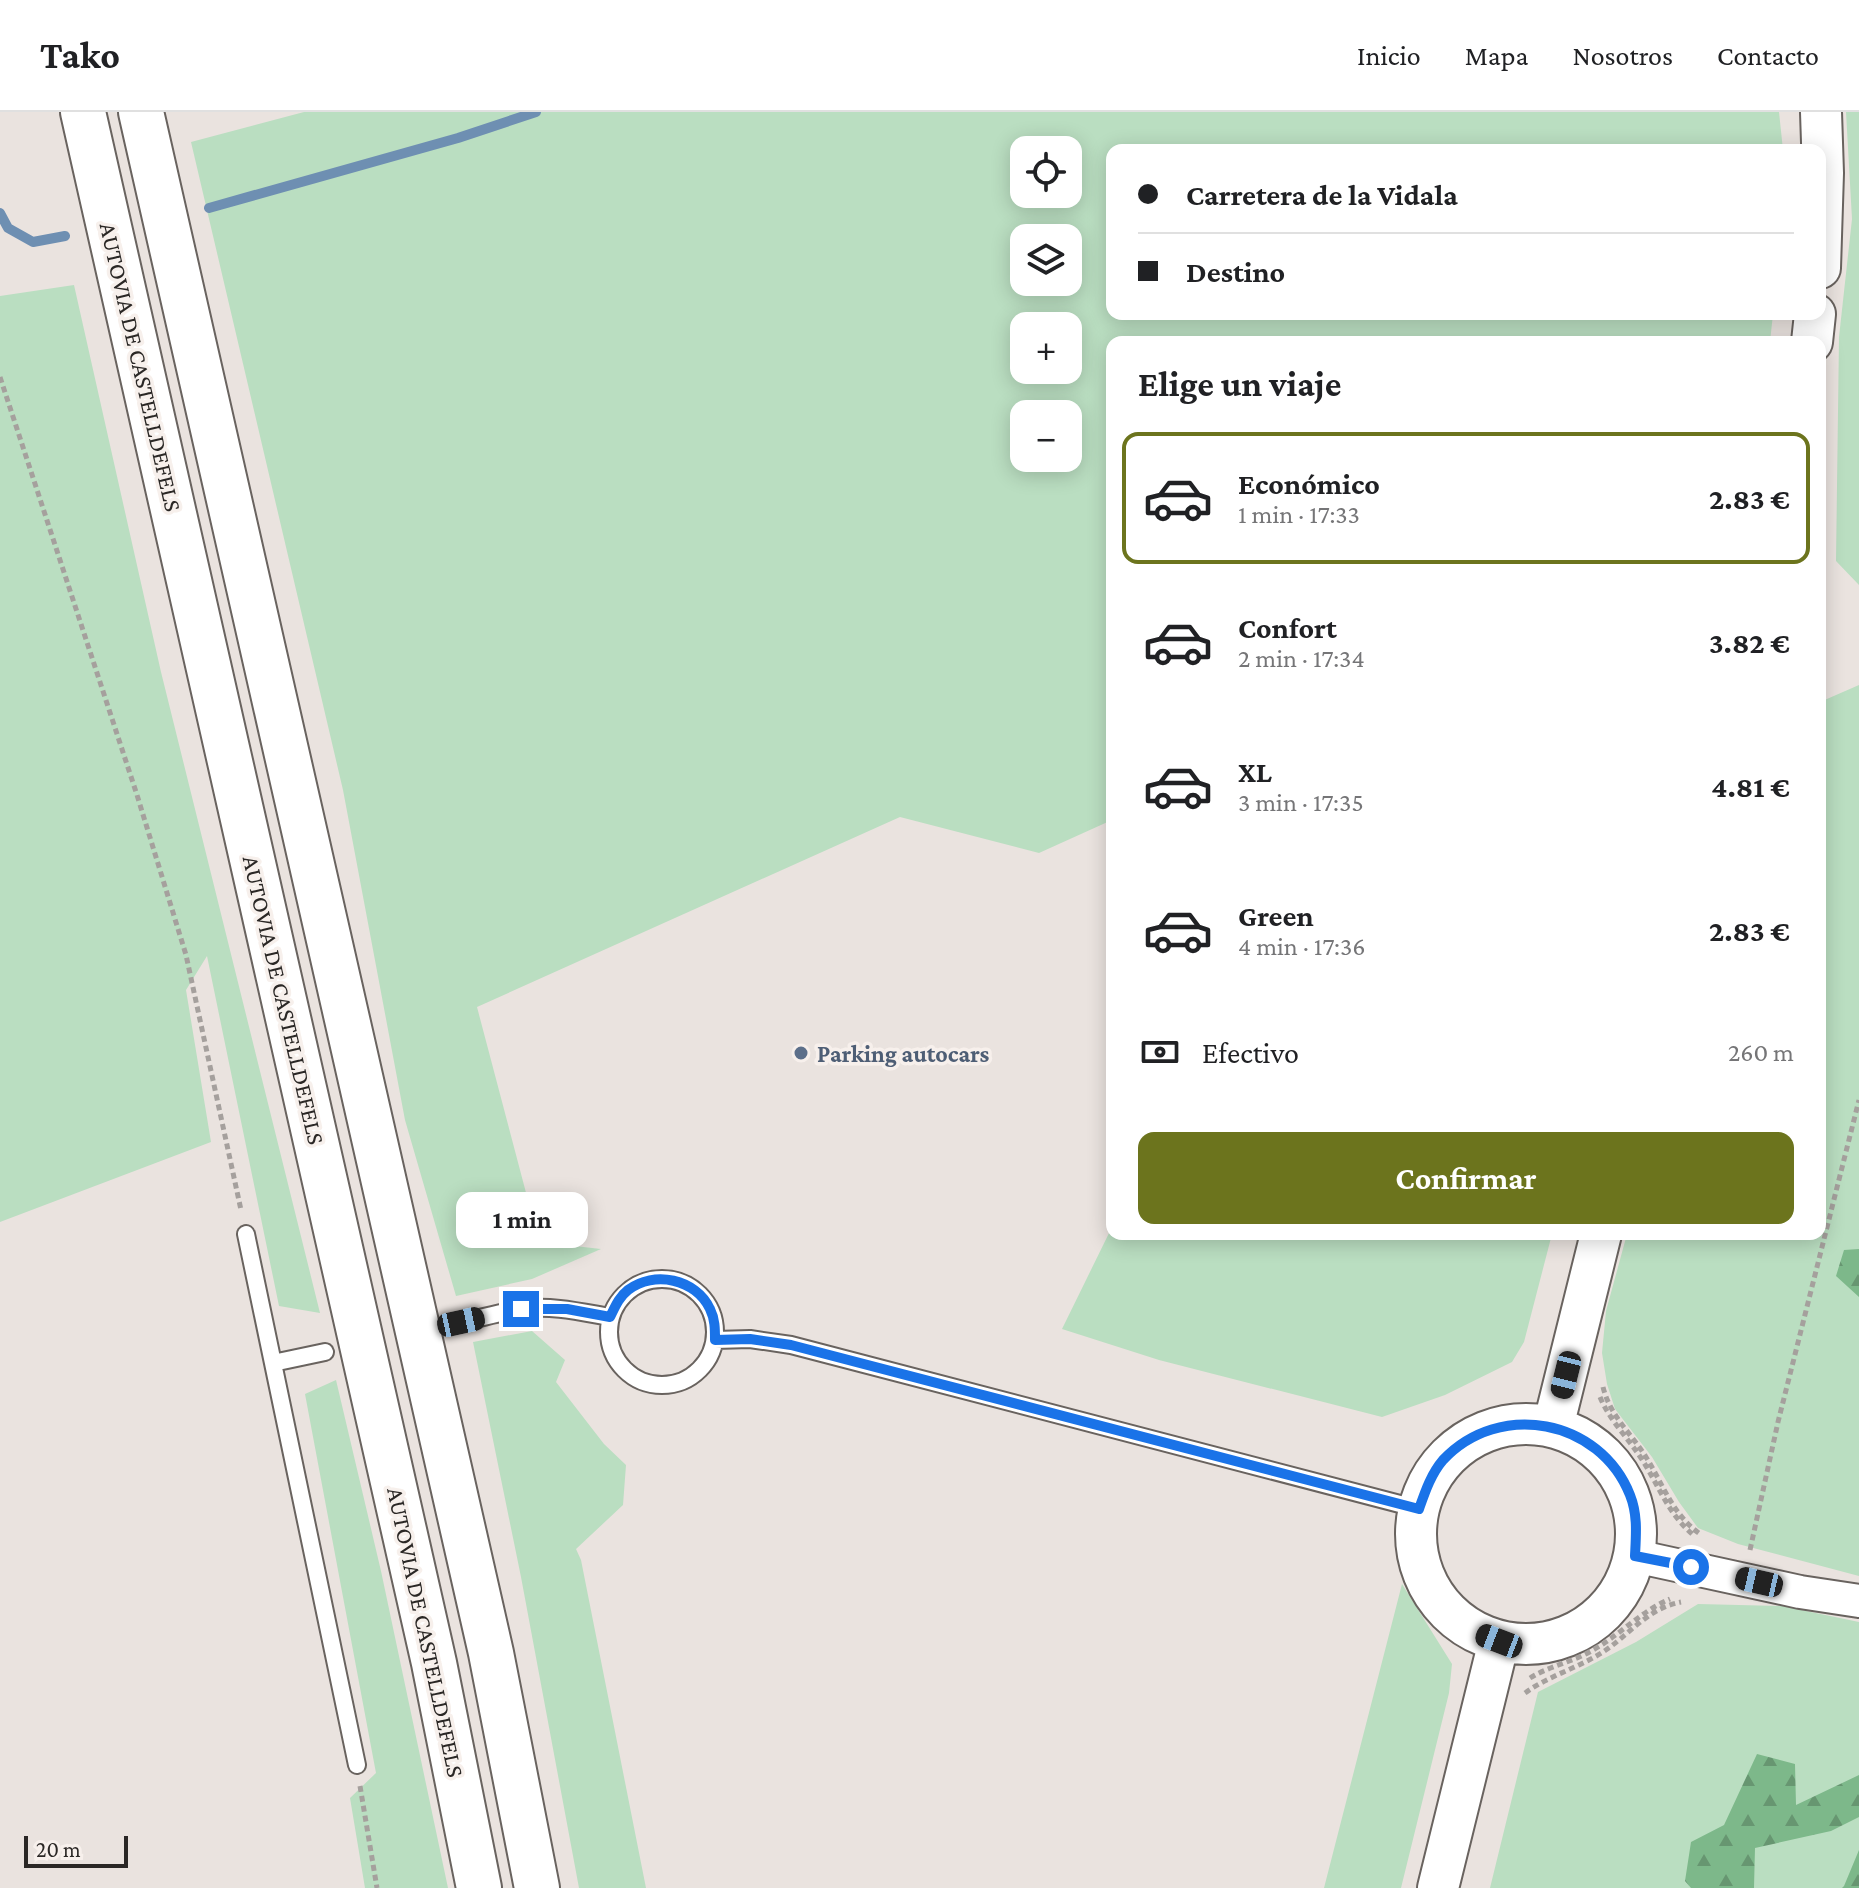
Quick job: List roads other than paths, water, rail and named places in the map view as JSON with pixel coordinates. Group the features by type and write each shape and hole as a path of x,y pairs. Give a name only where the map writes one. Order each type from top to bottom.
{"highway":[{"name":"AUTOVIA DE CASTELLDEFELS","path":"83,112 434,1663 479,1888"},
{"path":"141,112 487,1637 537,1888"}],"street":[{"path":"1821,112 1822,144"},
{"path":"1553,1427 1600,1240"},
{"path":"1521,1424 1553,1427 1596,1448 1616,1469 1630,1496 1637,1526 1635,1556 1627,1580 1615,1600 1591,1624 1563,1638 1531,1644 1499,1641 1473,1631 1446,1610 1429,1588 1419,1563 1415,1537 1419,1509 1428,1483 1443,1461 1466,1441 1493,1429 1521,1424"},
{"path":"1635,1556 1790,1590 1859,1601"},
{"path":"1438,1888 1499,1641"}],"lane":[{"path":"246,1234 357,1765"},
{"path":"659,1279 676,1281 689,1286 710,1307 715,1340 701,1369 674,1385 659,1386 642,1382 620,1367 611,1351 608,1335 610,1317 618,1301 640,1283 659,1279"},
{"path":"461,1322 539,1308 567,1309 610,1317"},
{"path":"715,1340 750,1339 791,1345 1419,1509"},
{"path":"273,1363 325,1352"}],"waterway":[{"path":"209,208 458,138 536,112"},
{"path":"0,213 8,228 33,242 65,236"}],"place":[{"name":"Parking autocars","path":"801,1053"}]}
